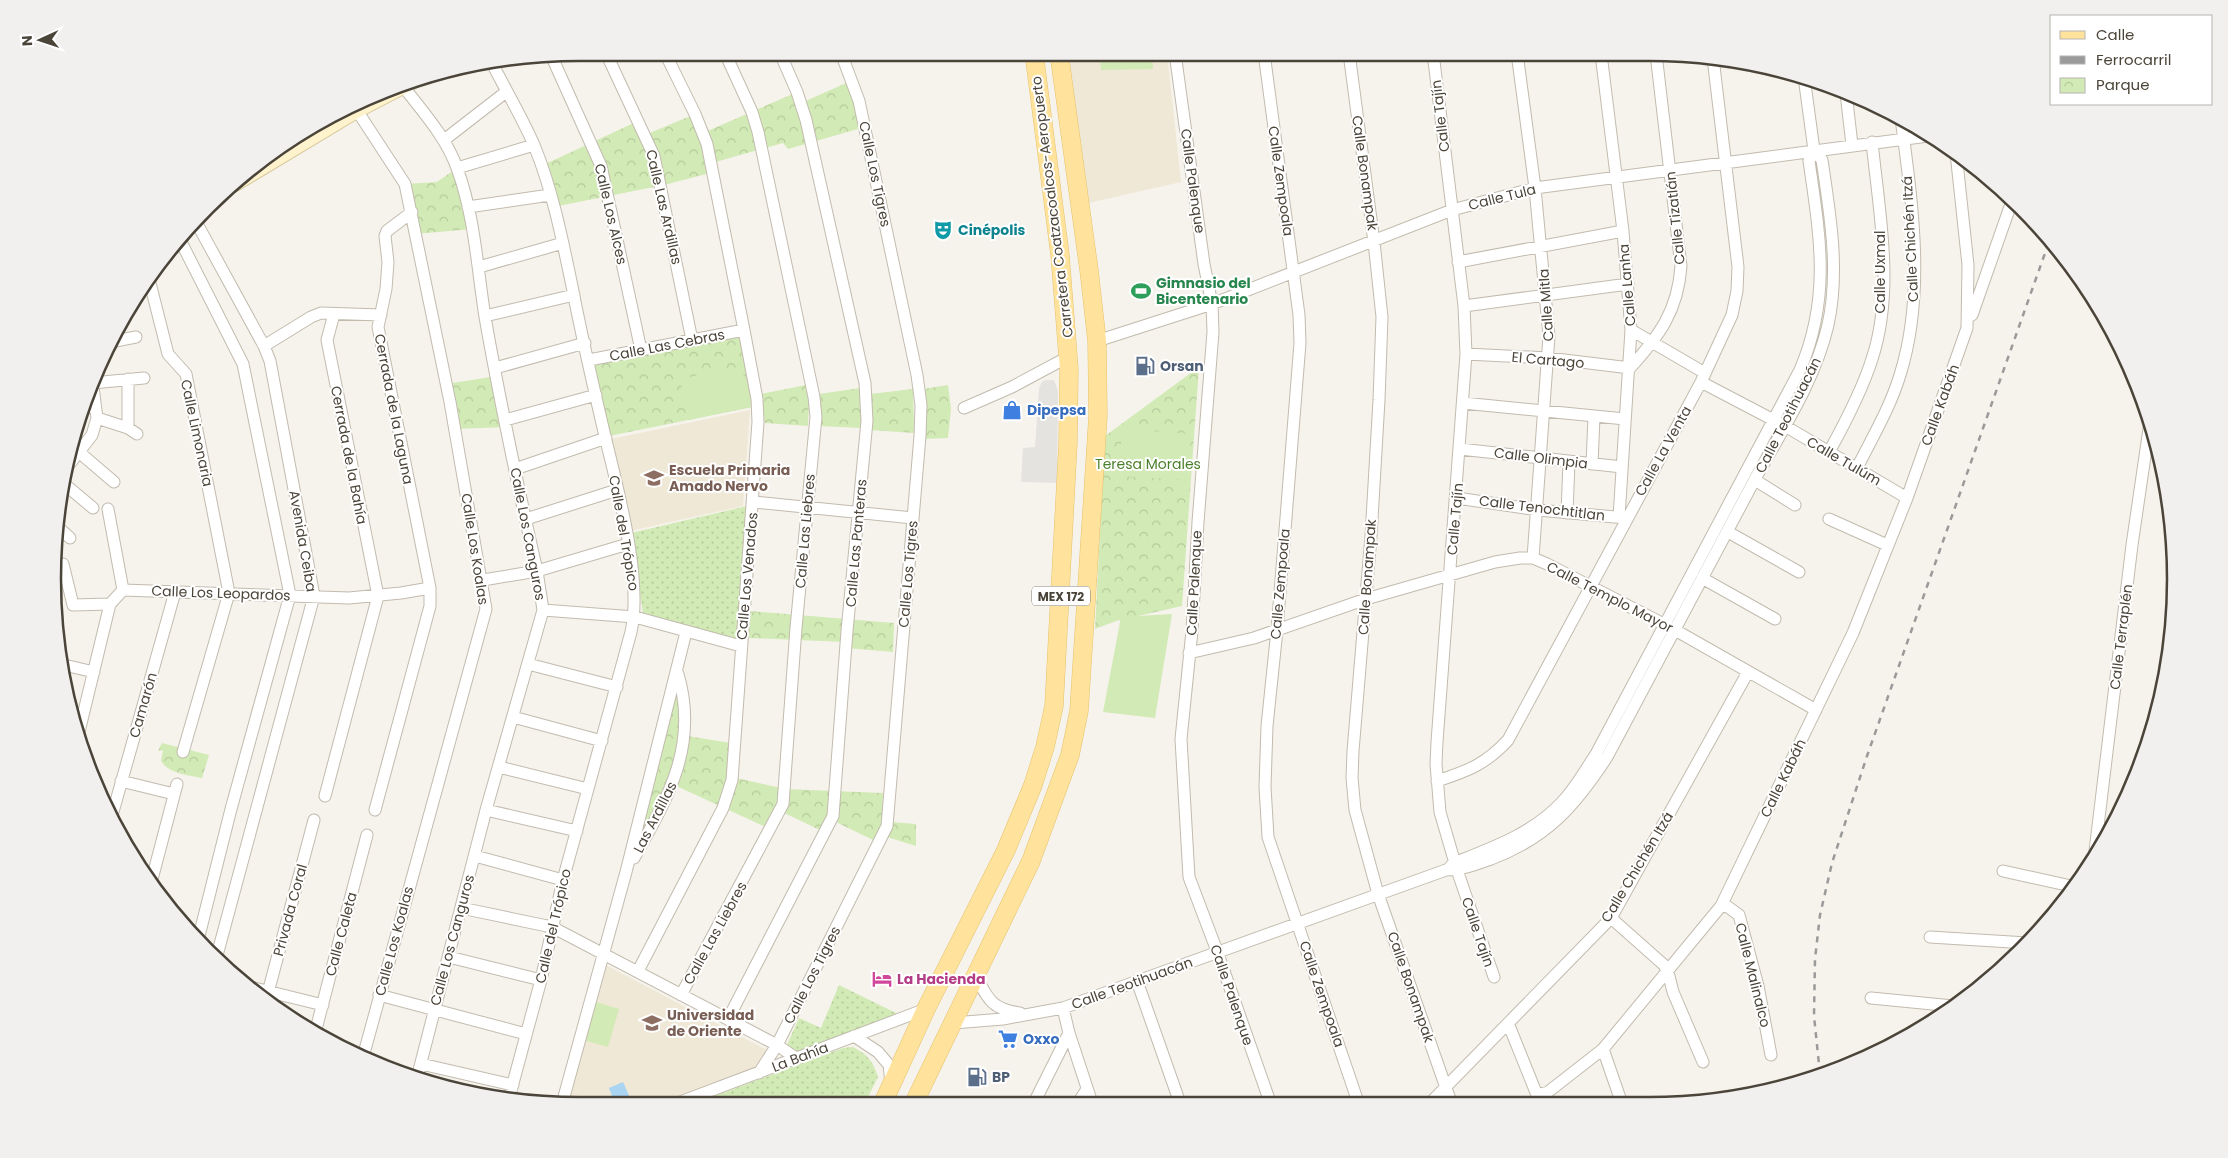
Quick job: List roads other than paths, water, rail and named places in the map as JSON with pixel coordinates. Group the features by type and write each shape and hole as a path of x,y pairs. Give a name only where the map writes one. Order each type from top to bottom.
{"main road":[{"name":"Carretera Coatzacoalcos-Aeropuerto","path":"886,1097 926,1009 1006,850 1034,785 1054,706 1062,584 1068,443 1068,358 1060,255 1035,61"},
{"name":"Carretera Coatzacoalcos-Aeropuerto","path":"917,1097 1032,861 1070,755 1079,711 1098,416 1097,340 1060,61"},
{"path":"1052,196 1064,191 1070,192 1079,200"},
{"path":"1062,584 1088,586"},
{"path":"1006,850 1032,861"}],"street":[{"name":"Calle Las Ardillas","path":"610,61 654,156 692,340"},
{"name":"Calle Los Venados","path":"638,971 729,792 734,761 741,646 754,502 758,422 757,399 706,144 695,114 669,61"},
{"name":"Calle Las Liebres","path":"681,996 782,809 816,417 814,397 758,132 752,112 729,61"},
{"name":"Calle Las Panteras","path":"728,1019 833,816 867,421 865,384 806,120 798,92 784,61"},
{"name":"Calle Los Tigres","path":"759,1073 777,1045 886,830 898,708 920,436 920,391 859,101 844,61"},
{"name":"Calle Palenque","path":"1176,61 1204,264 1212,304 1212,364 1198,522 1192,631 1181,740 1189,876 1268,1097"},
{"name":"Calle Zempoala","path":"1265,61 1299,314 1299,362 1265,757 1268,837 1356,1097"},
{"name":"Calle Bonampak","path":"1350,61 1382,317 1382,351 1366,599 1352,778 1355,810 1378,894 1449,1097"},
{"name":"Calle Tajín","path":"1433,61 1464,306 1466,354 1457,498 1437,742 1437,781 1440,812 1452,868 1494,977"},
{"name":"Calle Mitla","path":"1518,61 1535,188 1547,295 1549,336 1542,458 1533,558"},
{"name":"Calle Lanha","path":"1602,61 1623,231 1631,330 1622,467 1623,517"},
{"name":"Calle Tizatlán","path":"1630,368 1663,329 1678,294 1680,279 1681,266 1657,61"},
{"name":"Calle Los Alces","path":"554,62 601,166 641,350"},
{"name":"Calle La Venta","path":"1437,781 1478,766 1494,755 1508,740 1592,587 1623,517 1703,377 1732,315 1737,291 1738,267 1713,66"},
{"name":"Calle del Trópico","path":"495,68 534,145 563,243 628,544 635,598 634,617 617,687 563,880 541,980 511,1092"},
{"name":"Calle Teotihuacán","path":"953,1023 995,1020 1063,1008 1452,868 1502,854 1534,839 1553,825 1573,805 1607,757 1810,348 1826,292 1833,256 1830,214 1822,160 1814,150 1805,86"},
{"name":"Calle Los Canguros","path":"407,91 444,140 457,168 468,207 479,267 485,316 537,570 543,610 486,810 419,1071"},
{"path":"444,140 506,92"},
{"path":"1847,101 1852,145"},
{"name":"Calle Los Koalas","path":"358,111 405,183 483,580 486,608 365,1050"},
{"name":"Calle Chichén Itzá","path":"1857,468 1887,410 1900,377 1909,344 1914,309 1913,228 1901,127"},
{"name":"Calle Tula","path":"1097,340 1212,304 1452,210 1535,188 1918,137"},
{"name":"Calle Uxmal","path":"1829,452 1860,390 1872,358 1879,331 1883,291 1882,248 1872,142"},
{"path":"457,168 534,145"},
{"name":"Calle Kabáh","path":"1957,163 1968,265 1967,328"},
{"path":"468,207 550,195"},
{"name":"Calle Kabáh","path":"1508,1023 1537,1094 1548,1092 1603,1049 1721,906 1853,633 1907,498 2010,208"},
{"name":"Cerrada de la Laguna","path":"375,810 430,606 430,588 378,328 386,289 388,262 385,236 387,231 412,212"},
{"name":"Avenida Ceiba","path":"200,227 264,346 270,361 314,596 218,950"},
{"path":"1458,262 1541,248 1623,231"},
{"path":"479,267 563,243"},
{"name":"Avenida Ceiba","path":"183,246 243,364 290,595 231,809 200,931"},
{"path":"1464,306 1628,284"},
{"name":"Calle Limonaria","path":"151,288 168,354 186,374 229,593"},
{"name":"Calle Teotihuacán","path":"1670,627 1702,578 1728,532 1785,426 1821,351 1828,324 1826,292"},
{"path":"485,316 574,295"},
{"path":"264,346 311,316 320,314 380,315"},
{"name":"Cerrada de la Bahía","path":"334,314 326,340 378,596"},
{"name":"Calle Las Cebras","path":"589,360 744,330"},
{"name":"Calle Tulúm","path":"1631,330 1653,342 1703,377 1907,498"},
{"path":"121,340 136,336"},
{"path":"495,368 585,343"},
{"name":"El Cartago","path":"1466,354 1548,358 1630,368"},
{"path":"964,408 1012,387 1068,358"},
{"path":"101,380 144,378"},
{"path":"90,411 132,431 128,379"},
{"path":"505,420 596,395"},
{"path":"76,458 92,435 96,412 94,399"},
{"path":"1463,403 1594,417 1625,418"},
{"path":"1592,464 1594,417"},
{"path":"515,469 606,438"},
{"name":"Calle Terraplén","path":"2096,839 2132,545 2147,440"},
{"name":"Calle Olimpia","path":"1460,449 1622,467"},
{"path":"80,453 114,482"},
{"path":"1567,513 1569,462"},
{"path":"1755,480 1795,505"},
{"path":"69,488 94,508"},
{"path":"526,519 617,490"},
{"name":"Calle Tenochtitlan","path":"1457,498 1538,510 1623,517"},
{"path":"754,502 913,518"},
{"path":"80,715 94,672 110,604 123,590 108,510"},
{"path":"1829,519 1887,545"},
{"path":"64,532 70,538"},
{"path":"1728,532 1799,572"},
{"path":"483,580 537,570 628,544"},
{"name":"Calle Templo Mayor","path":"1189,653 1277,630 1366,599 1450,573 1508,559 1533,558 1670,627 1816,710"},
{"path":"64,564 72,604 110,604"},
{"path":"1702,578 1775,619"},
{"name":"Calle Los Leopardos","path":"123,590 349,598 378,596 430,588"},
{"name":"Camarón","path":"114,806 175,592"},
{"path":"183,752 229,593"},
{"path":"325,796 378,596"},
{"path":"543,610 634,617 741,646"},
{"name":"Las Ardillas","path":"603,953 626,872 686,632"},
{"path":"528,664 617,687"},
{"path":"69,666 94,672"},
{"name":"Las Ardillas","path":"626,872 664,806 681,761 684,706 683,692 677,672"},
{"name":"Calle Chichén Itzá","path":"1436,1097 1610,918 1748,672"},
{"path":"513,717 602,741"},
{"path":"499,767 588,789"},
{"path":"121,780 175,789 153,873"},
{"path":"486,810 577,831"},
{"name":"Privada Coral","path":"268,993 314,820"},
{"name":"Calle Caleta","path":"317,1025 367,836"},
{"path":"475,856 563,880"},
{"path":"2003,871 2066,885"},
{"name":"Calle Malinalco","path":"1721,906 1728,907 1739,915 1758,986 1771,1055"},
{"path":"461,908 552,927 777,1045 796,1058"},
{"path":"1610,918 1664,964 1673,992 1703,1062"},
{"path":"1930,938 2018,942"},
{"path":"564,1097 603,953"},
{"path":"449,958 541,980"},
{"path":"976,976 988,1000 1010,1012 1029,1014"},
{"path":"1137,981 1178,1097"},
{"path":"273,996 323,1005"},
{"path":"379,996 526,1034"},
{"path":"1871,998 1943,1005"},
{"path":"1063,1008 1090,1097"},
{"name":"La Bahía","path":"694,1097 926,1009"},
{"path":"1037,1097 1069,1033"},
{"path":"854,1036 878,1052 888,1065 891,1086"},
{"path":"1603,1049 1621,1097"},
{"path":"420,1064 513,1085"},
{"path":"1082,1097 1087,1089"}],"water":[{"path":"623,1082 630,1097 612,1097 609,1088"}],"railway":[{"path":"1819,1067 1814,1016 1815,959 1820,915 1832,863 1867,756 2047,248"}],"place":[{"name":"Cinépolis","path":"943,230"},
{"name":"Gimnasio del Bicentenario","path":"1141,291"},
{"name":"Orsan","path":"1145,366"},
{"name":"Dipepsa","path":"1012,410"},
{"name":"Escuela Primaria Amado Nervo","path":"654,478"},
{"name":"La Hacienda","path":"882,979"},
{"name":"Universidad de Oriente","path":"652,1023"},
{"name":"Oxxo","path":"1008,1039"},
{"name":"BP","path":"977,1077"}],"park label":[{"name":"Teresa Morales","path":"1148,464"}]}
